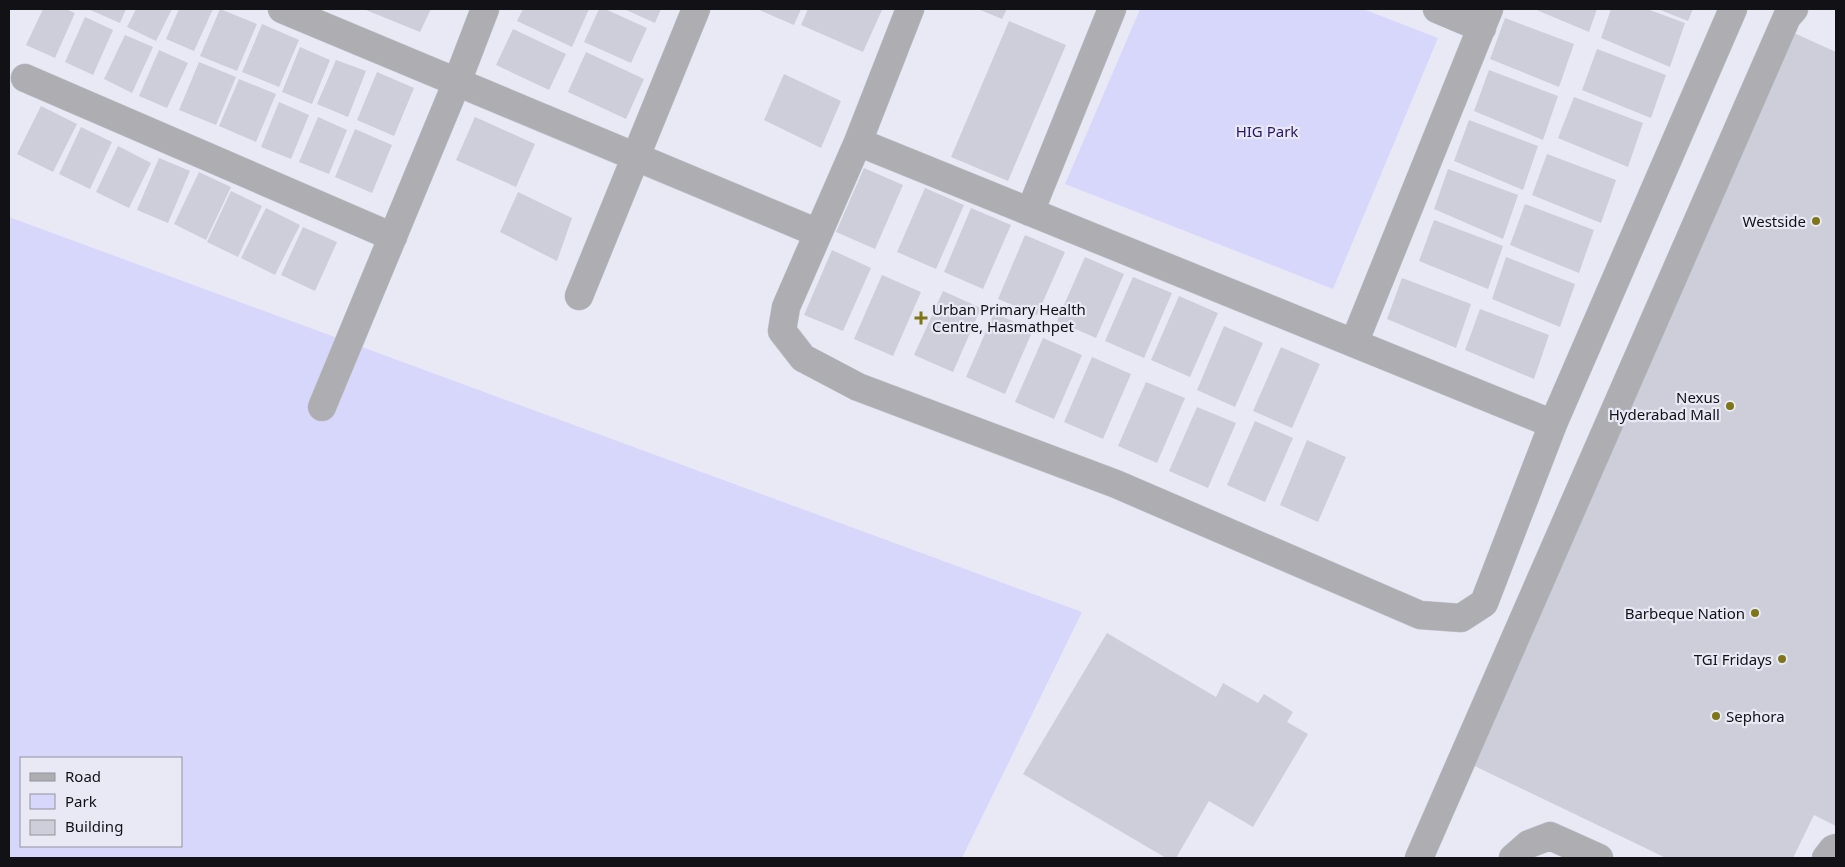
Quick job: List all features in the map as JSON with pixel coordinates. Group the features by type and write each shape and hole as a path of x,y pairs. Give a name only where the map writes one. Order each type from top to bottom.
{"street":[{"path":"282,9 818,233"},
{"path":"322,407 457,82 485,9"},
{"path":"579,296 696,9"},
{"path":"910,9 858,142 786,307 782,332 803,358 858,387 1116,484 1420,615 1462,618 1484,603 1553,424 1733,9"},
{"path":"1030,212 1112,9"},
{"path":"1354,343 1485,18 1438,9"},
{"path":"1419,858 1787,16 1794,9"},
{"path":"25,78 393,237"},
{"path":"858,142 1553,424"},
{"path":"1513,858 1529,844 1550,836 1599,858"},
{"path":"1826,858 1836,848"}],"green space":[{"name":"HIG Park","path":"1140,9 1363,9 1438,38 1333,289 1065,184"},
{"path":"9,217 1082,612 962,858 9,858"}],"building":[{"path":"43,9 66,9 75,13 55,58 26,45"},
{"path":"88,9 126,9 120,23"},
{"path":"136,9 172,9 156,41 127,27"},
{"path":"179,9 213,9 194,51 166,39"},
{"path":"220,9 257,24 237,71 200,56"},
{"path":"367,9 431,9 420,32"},
{"path":"523,9 589,9 572,47 517,21"},
{"path":"599,9 605,9 647,28 631,63 584,42"},
{"path":"624,9 661,9 655,23"},
{"path":"757,9 801,9 794,25"},
{"path":"808,9 882,10 863,52 801,25"},
{"path":"978,9 1007,9 1002,19"},
{"path":"1534,9 1597,9 1589,32"},
{"path":"1611,9 1647,9 1685,23 1670,67 1601,38"},
{"path":"1658,9 1693,9 1688,21"},
{"path":"85,17 113,30 93,75 65,62"},
{"path":"1505,18 1574,44 1559,87 1490,59"},
{"path":"1009,21 1066,45 1008,181 951,157"},
{"path":"262,24 299,40 279,87 242,72"},
{"path":"513,29 566,54 549,90 496,65"},
{"name":"Nexus Hyderabad Mall","path":"1794,33 1836,52 1836,826 1814,815 1793,858 1666,858 1462,760"},
{"path":"125,35 153,47 132,93 104,79"},
{"path":"300,47 330,60 312,104 282,92"},
{"path":"1597,49 1666,75 1651,118 1582,90"},
{"path":"159,50 188,63 167,108 139,96"},
{"path":"586,52 644,79 626,119 568,92"},
{"path":"336,60 366,71 348,117 317,104"},
{"path":"199,62 236,77 216,125 179,110"},
{"path":"1489,70 1558,96 1543,140 1474,111"},
{"path":"377,72 414,88 394,136 357,120"},
{"path":"784,74 841,101 821,148 764,120"},
{"path":"239,79 276,94 256,142 219,126"},
{"path":"1574,97 1643,123 1628,167 1558,138"},
{"path":"279,102 309,115 291,159 261,147"},
{"path":"41,106 77,124 53,172 17,154"},
{"path":"318,117 347,130 329,174 299,162"},
{"path":"475,117 535,144 516,187 456,160"},
{"path":"1469,120 1538,146 1523,190 1454,161"},
{"path":"81,127 112,142 90,189 59,174"},
{"path":"355,129 392,145 372,193 335,177"},
{"path":"118,146 151,163 129,208 96,192"},
{"path":"1547,154 1616,180 1601,223 1532,195"},
{"path":"159,158 190,171 168,223 137,210"},
{"path":"864,168 903,185 875,249 836,232"},
{"path":"1448,169 1518,195 1503,239 1434,209"},
{"path":"199,172 231,187 206,240 174,224"},
{"path":"925,188 964,205 936,269 897,252"},
{"path":"231,191 262,206 238,257 207,242"},
{"path":"518,192 572,218 557,261 500,232"},
{"path":"1525,204 1594,230 1579,273 1510,245"},
{"path":"266,208 300,225 275,275 241,258"},
{"path":"971,208 1011,225 983,289 944,272"},
{"path":"1434,220 1503,246 1488,289 1419,261"},
{"path":"303,227 337,242 315,291 281,275"},
{"path":"1025,235 1065,252 1037,315 998,299"},
{"path":"832,250 871,268 843,331 804,315"},
{"path":"1085,257 1124,274 1096,338 1057,321"},
{"path":"1506,257 1575,284 1560,327 1492,299"},
{"path":"882,275 921,292 893,356 854,339"},
{"path":"1133,277 1172,293 1144,358 1105,341"},
{"path":"1402,278 1471,304 1456,348 1387,319"},
{"path":"943,291 981,308 953,372 914,355"},
{"path":"1179,296 1218,313 1190,377 1151,360"},
{"path":"1480,309 1549,335 1534,379 1465,350"},
{"path":"994,313 1033,330 1005,394 966,377"},
{"path":"1224,326 1263,343 1235,407 1197,390"},
{"path":"1043,338 1082,355 1054,419 1015,402"},
{"path":"1281,347 1320,364 1292,428 1253,411"},
{"path":"1092,357 1131,374 1103,439 1064,422"},
{"path":"1146,382 1185,398 1157,463 1118,446"},
{"path":"1197,407 1236,423 1208,488 1169,471"},
{"path":"1255,421 1293,438 1265,502 1227,485"},
{"path":"1307,440 1346,457 1318,522 1280,505"},
{"path":"1107,633 1216,697 1223,683 1258,703 1264,694 1293,712 1287,722 1308,734 1253,827 1209,801 1176,858 1166,858 1023,774"}],"place":[{"name":"Westside","path":"1816,221"},
{"name":"Urban Primary Health Centre, Hasmathpet","path":"921,318"},
{"name":"Nexus Hyderabad Mall","path":"1730,406"},
{"name":"Barbeque Nation","path":"1755,613"},
{"name":"TGI Fridays","path":"1782,659"},
{"name":"Sephora","path":"1716,716"}]}
